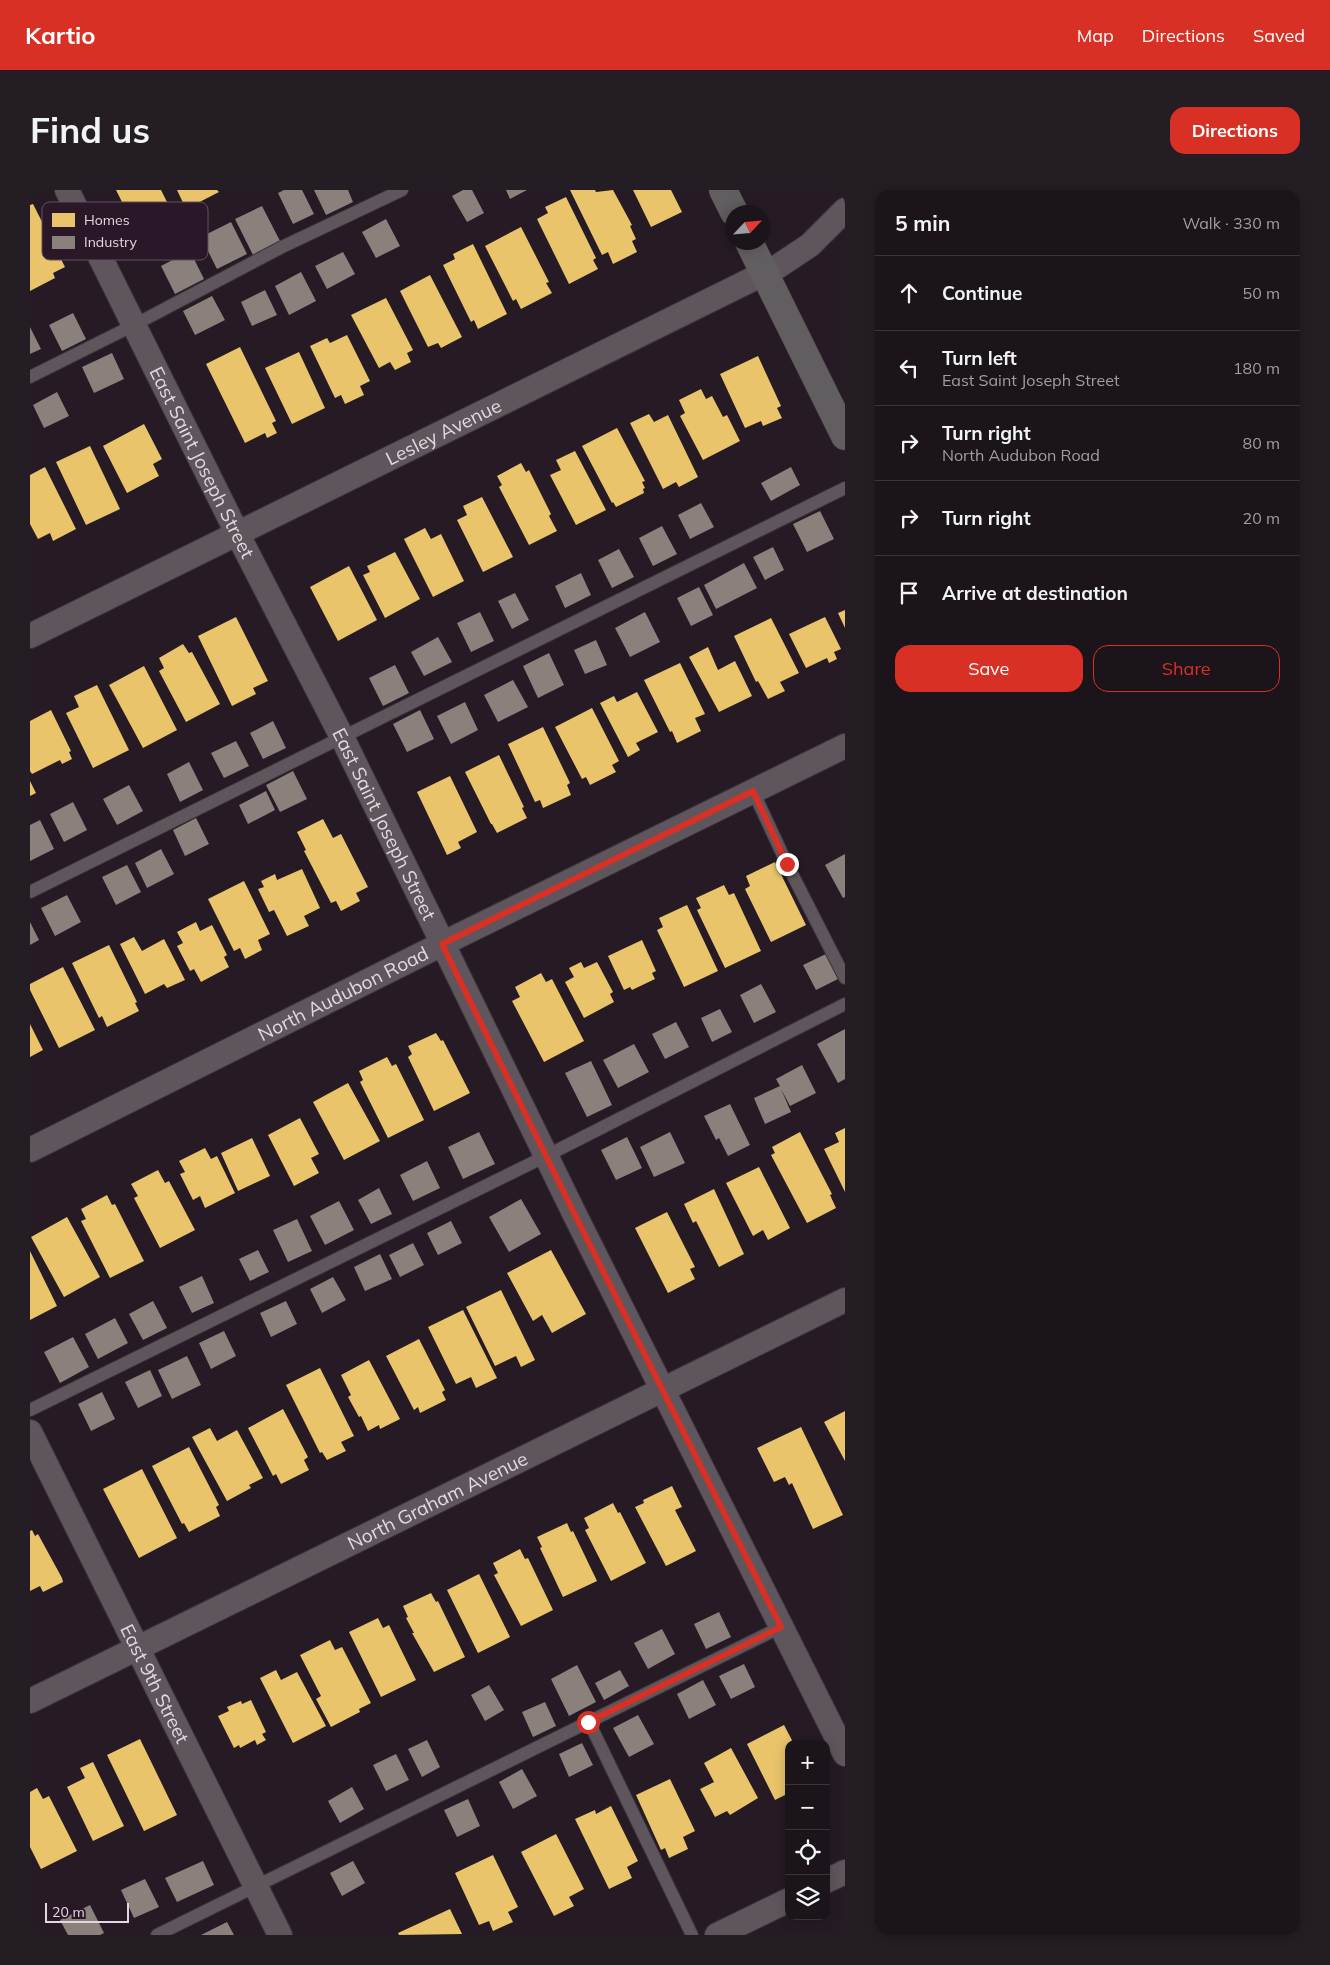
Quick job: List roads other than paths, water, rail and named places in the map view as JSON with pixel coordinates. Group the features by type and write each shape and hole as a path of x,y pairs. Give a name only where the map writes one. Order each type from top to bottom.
{"main road":[{"path":"723,190 730,205"},
{"path":"753,250 845,436"}],"street":[{"name":"East Saint Joseph Street","path":"67,190 73,202"},
{"name":"Lesley Avenue","path":"30,636 764,273 810,245 845,210"},
{"name":"East Saint Joseph Street","path":"101,260 237,533 342,737 546,1156 845,1754"},
{"name":"North Audubon Road","path":"30,1150 442,944 845,746"},
{"name":"North Graham Avenue","path":"30,1701 845,1300"},
{"name":"East 9th Street","path":"30,1432 280,1935"},
{"path":"830,1879 845,1872"},
{"path":"717,1935 785,1902"}],"lane":[{"path":"30,377 134,326 282,247 402,190"},
{"path":"30,892 845,488"},
{"path":"753,791 787,864 845,978"},
{"path":"30,1410 546,1156 845,1004"},
{"path":"157,1935 781,1627"},
{"path":"588,1722 692,1935"}]}
